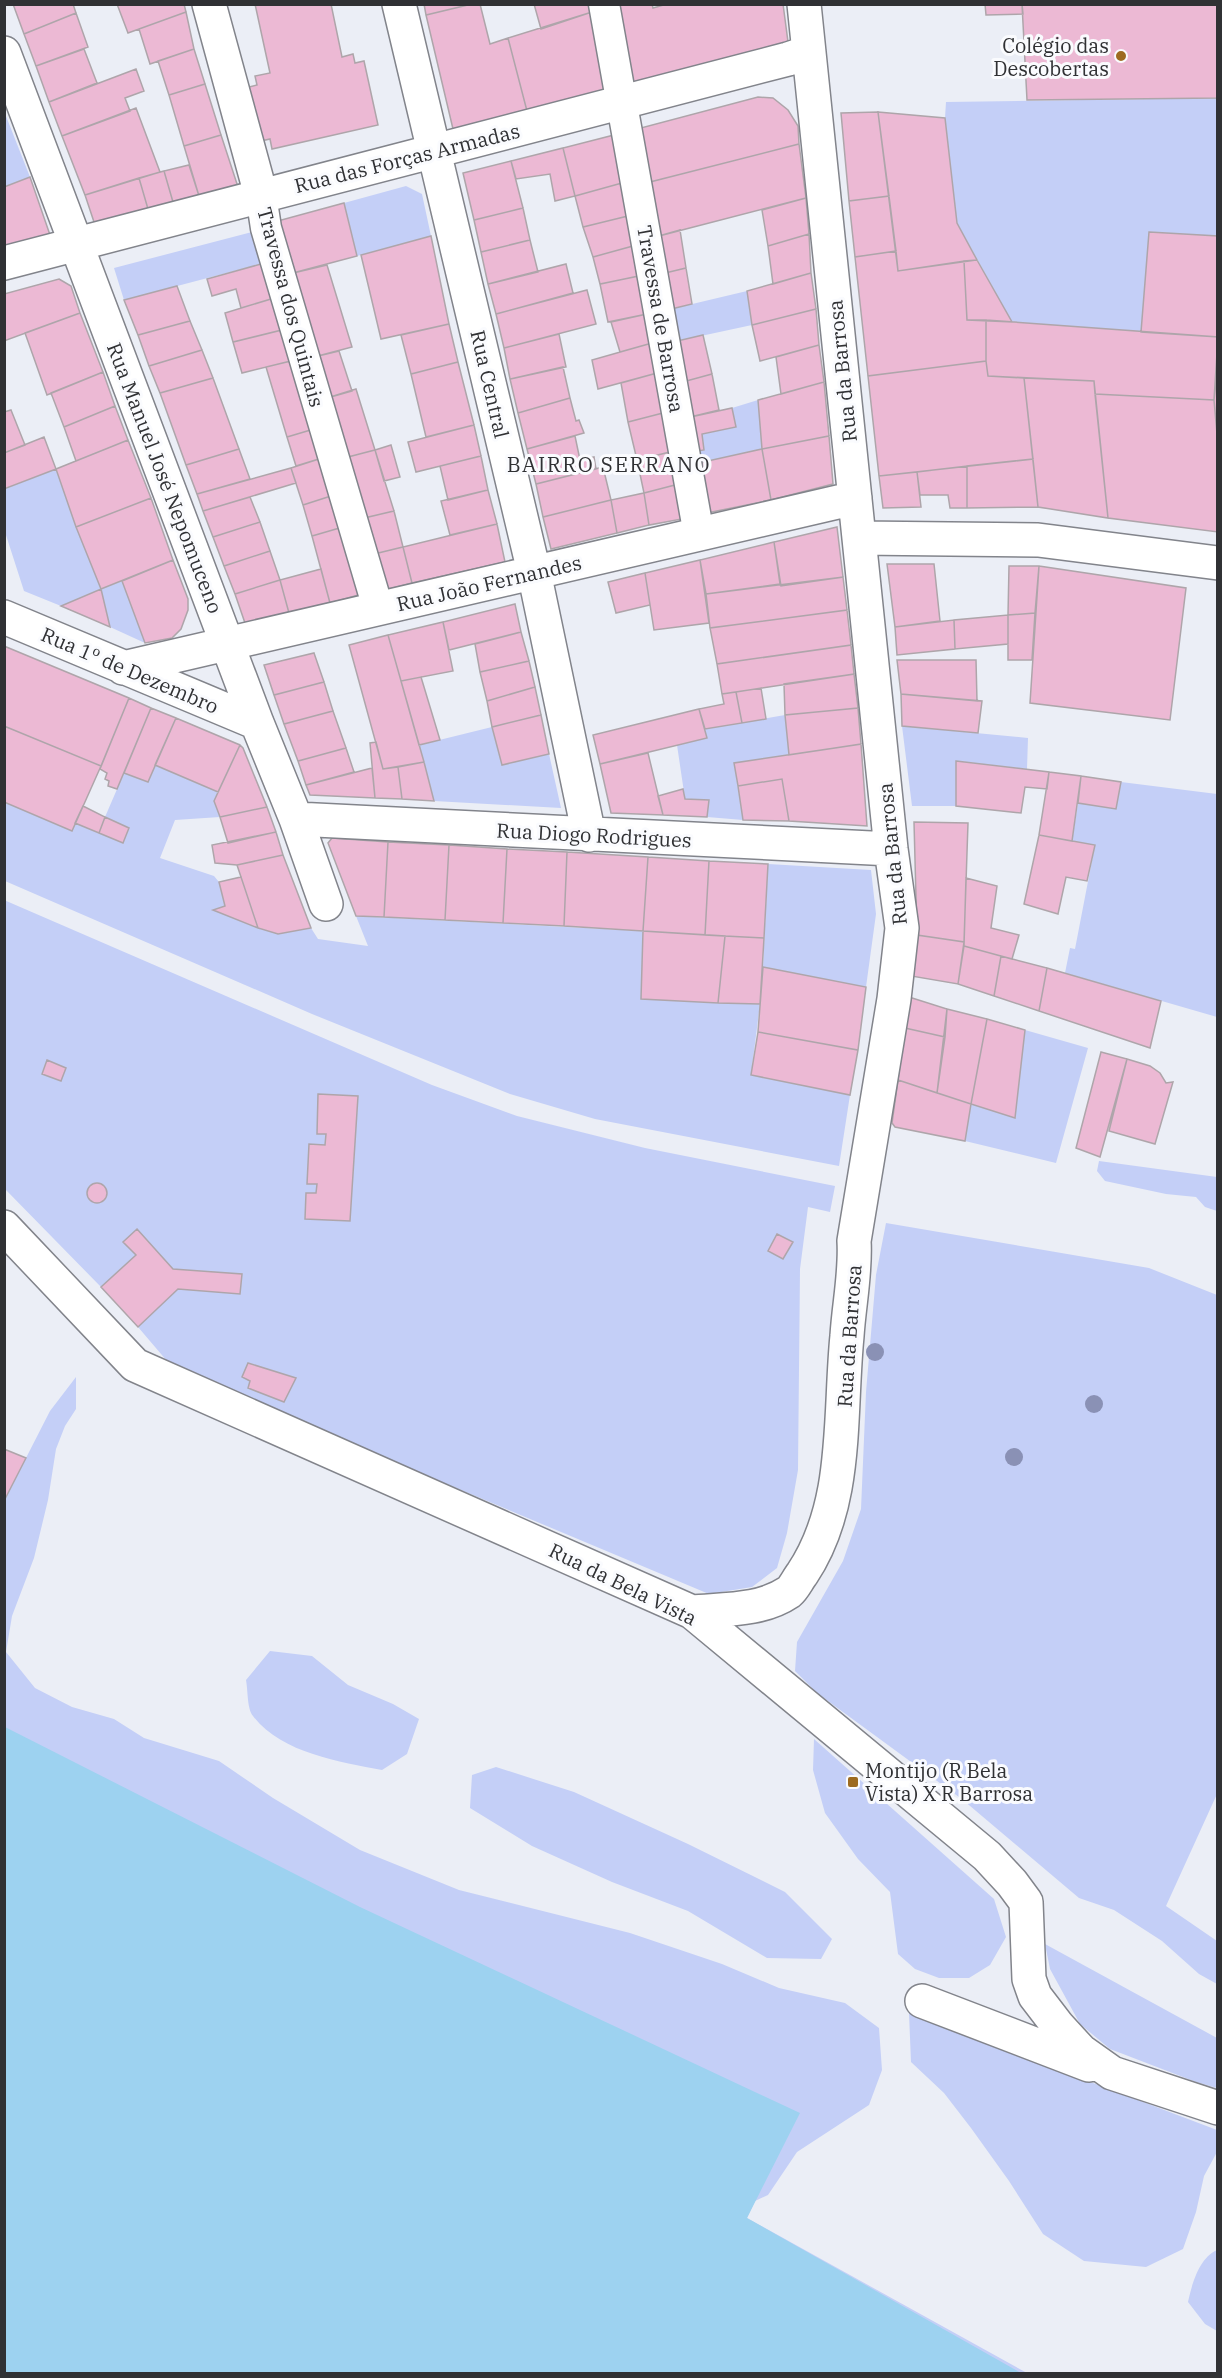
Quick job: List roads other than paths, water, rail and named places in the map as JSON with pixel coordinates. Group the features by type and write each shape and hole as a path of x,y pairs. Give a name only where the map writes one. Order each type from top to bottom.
{"street":[{"name":"Travessa dos Quintais","path":"209,4 261,195 266,228 378,608"},
{"name":"Rua Central","path":"399,4 534,572 589,835"},
{"name":"Travessa de Barrosa","path":"604,4 699,535"},
{"name":"Rua da Barrosa","path":"692,1612 752,1607 790,1592 812,1559 837,1483 846,1338 855,1256 854,1241 894,999 902,928 891,849 804,4"},
{"name":"Rua Manuel José Nepomuceno","path":"4,52 257,723 296,819 326,904"},
{"name":"Rua das Forças Armadas","path":"4,264 809,52"},
{"name":"Rua João Fernandes","path":"123,668 855,498"},
{"path":"859,538 1038,540 1218,563"},
{"name":"Rua 1º de Dezembro","path":"4,617 257,723"},
{"name":"Rua Diogo Rodrigues","path":"296,819 891,849"},
{"name":"Rua da Bela Vista","path":"4,1227 135,1365 692,1612 987,1856 1012,1883 1026,1902 1029,1979 1035,1996 1082,2051 1112,2073 1218,2108"},
{"path":"922,2001 1112,2073"}],"place":[{"name":"Colégio das Descobertas","path":"1121,56"},
{"name":"Montijo (R Bela Vista) X R Barrosa","path":"853,1782"}],"district":[{"name":"BAIRRO SERRANO","path":"609,464"}]}
